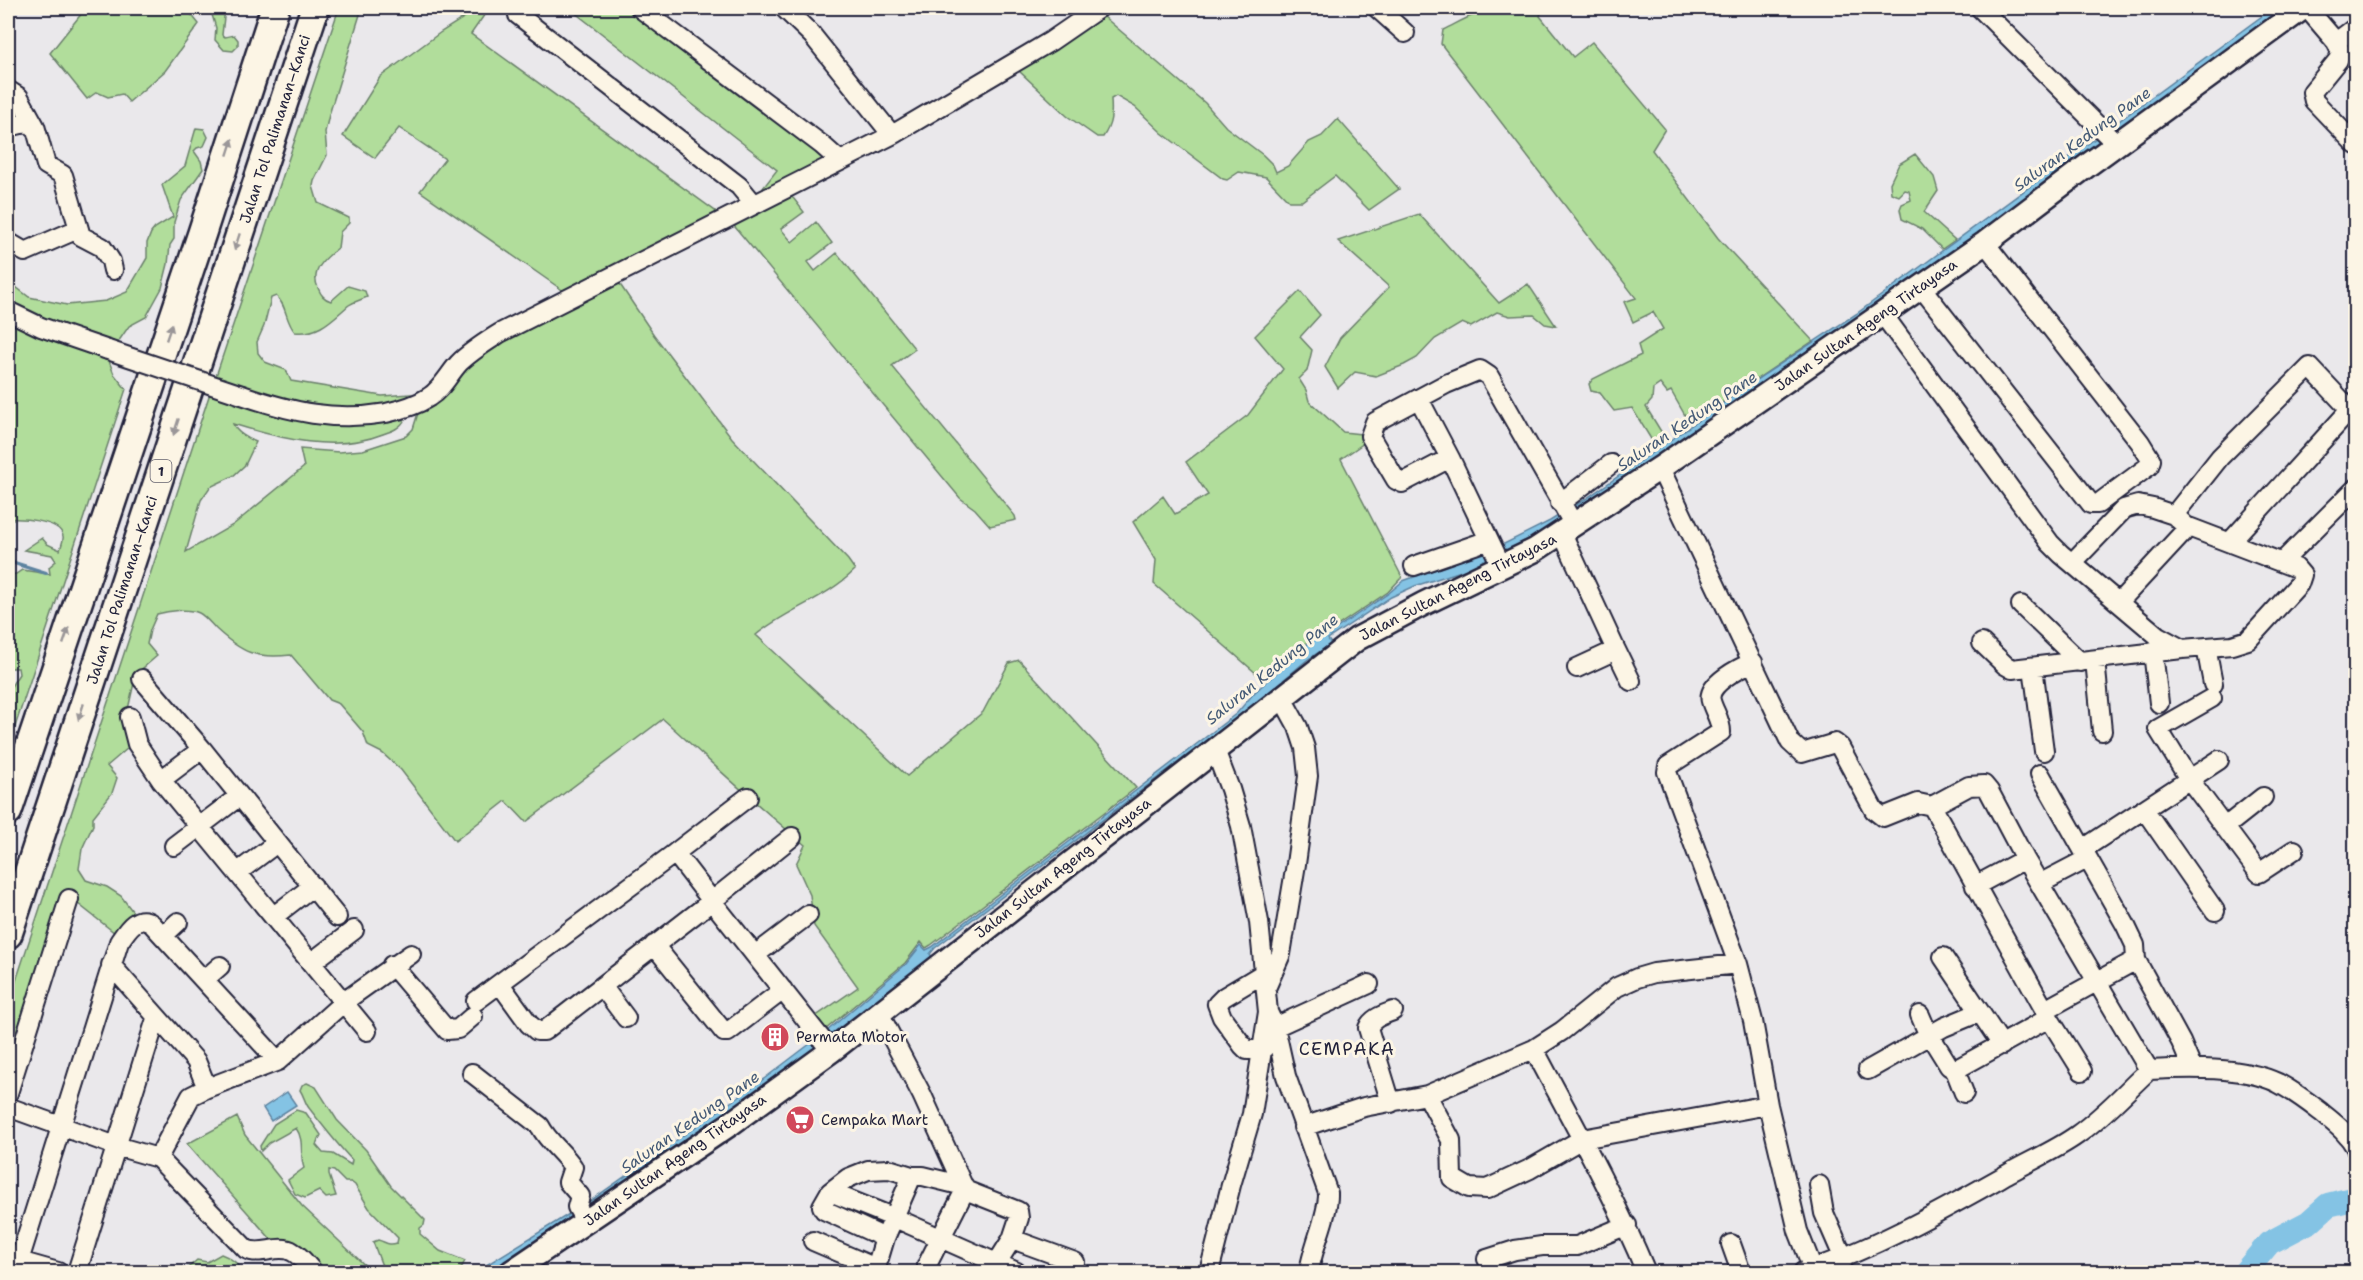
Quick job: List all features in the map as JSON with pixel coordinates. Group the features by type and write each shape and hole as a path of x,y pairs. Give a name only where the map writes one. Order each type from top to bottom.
{"highway":[{"path":"8,811 275,8"},
{"name":"Jalan Tol Palimanan–Kanci","path":"8,934 315,8"}],"main road":[{"name":"Jalan Sultan Ageng Tirtayasa","path":"511,1272 582,1215 729,1125 825,1043 879,1013 1357,639 1423,603 1495,554 1660,468 1985,243 2115,143 2305,8"}],"street":[{"path":"640,8 840,161"},
{"path":"784,8 817,41 892,135"},
{"path":"8,311 41,327 275,406 323,417 364,417 394,411 428,398 438,390 460,362 500,333 892,135 1051,41 1100,8"},
{"path":"1377,8 1405,33"},
{"path":"1980,8 2115,143"},
{"path":"2305,8 2336,42 2341,52 2338,60 2312,92 2314,100 2355,145"},
{"path":"518,15 740,186 754,204"},
{"path":"2336,42 2355,27"},
{"path":"8,90 19,97 34,126 46,165 63,175 78,229 85,240 94,241 102,247 111,261 113,270"},
{"path":"8,129 12,126 30,124 34,126"},
{"path":"8,242 21,250 30,251 78,229"},
{"path":"1921,286 2091,504 2098,504 2149,466 2151,460 2140,442 1985,243"},
{"path":"1882,313 2050,543 2158,636 2182,649"},
{"path":"2119,602 2179,538 2180,520 2220,457 2310,367 2353,413 2229,542"},
{"path":"1450,458 1402,483 1396,480 1370,436 1375,422 1475,370 1485,372 1566,519 1616,650 1631,681"},
{"path":"1414,566 1495,554 1450,458 1419,399"},
{"path":"1566,519 1611,464"},
{"path":"1660,468 1790,742 1802,753 1835,743 1874,810 1883,817 1918,803 1932,806 1969,786 1984,785 2149,1070"},
{"path":"2282,562 2355,488"},
{"path":"1982,643 2004,665 2012,669 2232,645 2248,640 2299,584 2302,575 2296,568 2282,562 2138,505 2124,509 2072,563"},
{"path":"2021,605 2087,661 2102,731"},
{"path":"2206,647 2212,691 2158,729 2189,779 2259,873 2294,850"},
{"path":"1577,668 1616,650"},
{"path":"2153,652 2159,703"},
{"path":"1753,662 1729,674 1711,692 1710,698 1721,725 1720,732 1668,766 1667,772 1738,964 1753,1021 1768,1105 1808,1271 1844,1259 1958,1202 2077,1135 2107,1111 2149,1070 2192,1068 2241,1073 2276,1083 2309,1103 2349,1134 2355,1149"},
{"path":"2033,667 2044,751"},
{"path":"142,679 338,916"},
{"path":"1263,1050 1247,1050 1243,1046 1222,1017 1217,1004 1265,980 1281,954 1308,776 1305,748 1298,727 1282,698"},
{"path":"129,717 137,744 161,780 345,1001 367,1031"},
{"path":"161,780 202,749"},
{"path":"1215,750 1241,826 1259,922 1272,1020 1286,1076 1303,1127 1321,1168 1329,1202 1316,1239 1309,1272"},
{"path":"2041,884 2144,809 2219,760"},
{"path":"2040,774 2130,935 2135,945 2136,960 2181,1042 2192,1068"},
{"path":"392,965 447,1030 458,1029 500,984 748,797"},
{"path":"2224,827 2263,797"},
{"path":"174,846 233,801"},
{"path":"1932,806 2047,1014 2082,1071"},
{"path":"2144,809 2216,911"},
{"path":"500,984 537,1031 544,1031 792,837"},
{"path":"238,872 270,848"},
{"path":"675,853 825,1043"},
{"path":"1975,886 2025,858"},
{"path":"274,916 313,886"},
{"path":"8,1093 69,899"},
{"path":"755,955 808,915"},
{"path":"58,1272 15,1267 62,1126 118,942 130,926 139,920 146,920 278,1061"},
{"path":"163,936 178,922"},
{"path":"312,962 354,930"},
{"path":"654,945 724,1032 728,1032 783,990"},
{"path":"158,1158 191,1096 278,1061 345,1001 392,965 411,954"},
{"path":"1943,957 2002,1045"},
{"path":"1955,1070 2002,1045 2096,981 2136,960"},
{"path":"1303,1127 1364,1107 1427,1095 1534,1049 1562,1031 1617,987 1637,978 1654,973 1738,964"},
{"path":"111,965 196,1061 207,1088"},
{"path":"204,980 220,966"},
{"path":"1209,1272 1252,1114 1263,1050 1264,1028 1272,1020 1369,984"},
{"path":"602,986 626,1017"},
{"path":"1391,1102 1368,1028 1371,1022 1393,1011"},
{"path":"1868,1070 1930,1035 1980,1012"},
{"path":"879,1013 922,1095 965,1188"},
{"path":"1920,1015 1949,1066 1955,1070 1964,1093"},
{"path":"77,1272 156,1018"},
{"path":"1534,1049 1627,1225 1646,1272"},
{"path":"472,1073 540,1126 548,1138 563,1152 573,1167 568,1182 580,1196 582,1215"},
{"path":"1427,1095 1452,1143 1452,1178 1469,1188 1487,1189 1521,1174 1582,1139 1768,1105"},
{"path":"8,1107 116,1146 158,1158 246,1249 256,1253 286,1249 298,1256 313,1272"},
{"path":"885,1238 824,1210 822,1206 830,1192 848,1178 868,1170 889,1169 965,1188 1018,1211 1019,1218 1012,1239 993,1268"},
{"path":"813,1241 876,1270 885,1238 912,1176"},
{"path":"1819,1185 1824,1213 1844,1259"},
{"path":"927,1265 965,1188"},
{"path":"830,1192 895,1218 993,1268 1017,1272"},
{"path":"1487,1260 1515,1250 1542,1246 1577,1246 1627,1225"},
{"path":"1012,1239 1075,1262"},
{"path":"1731,1244 1741,1272"}],"green space":[{"path":"86,8 186,8 199,24 165,71 129,102 122,94 108,97 97,92 87,99 50,53"},
{"path":"210,8 225,8 222,35 225,37 234,35 238,40 238,46 233,51 224,50 215,40 216,28"},
{"path":"339,8 362,8 329,115 325,132 327,155 313,186 318,203 349,218 349,223 340,232 338,248 320,265 316,282 322,295 331,301 348,286 365,291 367,297 349,305 319,328 304,332 295,332 280,300 276,296 271,298 264,326 257,342 258,353 265,362 286,370 291,381 382,396 411,394 419,396 387,408 311,410 216,376"},
{"path":"479,8 487,11 471,34 722,216 568,294 420,191 445,159 399,128 375,158 343,136 380,77 441,32"},
{"path":"569,8 630,8 833,161 770,192 763,188 777,170"},
{"path":"1494,8 1543,8 1540,16 1573,57 1592,42 1665,129 1652,150 1718,238 1813,341 1690,424 1671,391 1667,393 1660,384 1653,389 1652,400 1646,407 1665,438 1654,444 1632,408 1614,411 1600,393 1591,391 1589,384 1593,379 1641,355 1638,345 1663,329 1653,312 1633,322 1624,302 1636,298 1441,44 1443,30"},
{"path":"1103,16 1205,103 1226,127 1263,155 1273,165 1276,172 1288,166 1309,142 1322,136 1338,119 1399,189 1369,210 1335,176 1302,201 1289,201 1266,177 1239,172 1227,180 1223,179 1162,133 1135,107 1116,96 1111,99 1108,128 1103,137 1097,137 1067,116 1017,69"},
{"path":"196,128 204,129 208,137 204,146 194,151 203,169 181,200 174,222 174,239 170,245 162,288 146,317 129,326 116,345 72,331 12,304 8,300 8,281 29,297 67,305 106,301 127,292 147,258 147,243 151,233 173,217 162,185 185,166"},
{"path":"1915,154 1934,177 1938,191 1924,212 1955,240 1942,249 1922,229 1902,219 1900,209 1902,204 1911,200 1909,191 1905,190 1899,196 1891,193 1890,183 1899,164"},
{"path":"787,194 804,212 781,229 792,242 816,222 832,243 808,262 815,271 837,253 915,349 892,366 1016,520 990,526 975,509 960,498 730,221"},
{"path":"1419,214 1499,303 1528,284 1556,326 1545,324 1534,315 1510,316 1497,312 1471,327 1462,323 1435,339 1417,358 1404,365 1376,376 1355,372 1338,388 1325,367 1340,338 1389,287 1338,241"},
{"path":"617,280 654,335 732,438 855,570 832,588 780,618 756,635 907,776 983,712 1009,663 1019,660 1136,788 931,945 926,948 921,942 905,963 825,1030 815,1017 858,987 814,926 810,895 796,864 805,845 663,719 526,822 506,801 455,841 401,770 382,753 368,746 363,732 339,704 329,700 291,655 268,656 250,653 234,644 203,616 194,611 157,614 147,644 157,656 136,674 124,727 128,748 107,766 117,778 112,793 93,817 93,825 82,849 79,869 86,880 107,887 121,896 133,912 115,933 68,896 8,1073 8,1005 211,390 260,406 404,415 405,419 399,427 393,430 365,440 346,443 289,439 233,424 239,432 256,442 245,465 233,476 210,487 201,500 186,552 233,525 304,467 300,449 339,452 363,450 406,436 413,429 419,410 481,351"},
{"path":"1300,291 1320,315 1300,337 1312,350 1307,371 1299,379 1306,390 1309,401 1343,432 1361,434 1364,443 1341,459 1402,577 1388,592 1325,634 1321,629 1265,681 1154,584 1156,560 1133,522 1163,496 1175,514 1208,495 1186,462 1248,415 1283,369 1255,336"},
{"path":"8,319 107,356 114,374 126,389 8,748 8,691 19,674 18,668 8,668 8,575 22,570 50,574 49,567 56,561 52,555 24,550 42,538 47,544 60,550 63,538 55,526 47,523 8,519 8,380 13,375 8,369"},
{"path":"307,1083 316,1087 337,1120 366,1150 391,1186 425,1220 424,1225 420,1228 420,1234 440,1251 465,1261 459,1272 394,1272 382,1266 373,1242 378,1240 394,1244 397,1243 398,1238 369,1208 355,1185 345,1182 334,1171 329,1170 329,1175 336,1196 326,1198 319,1191 305,1198 295,1194 288,1180 304,1168 299,1133 296,1128 269,1143 261,1151 260,1146 274,1124 296,1110 306,1113 321,1135 316,1145 323,1153 333,1154 351,1165 352,1160 308,1106 300,1090 302,1085"},
{"path":"237,1117 245,1135 302,1206 372,1272 317,1272 291,1241 277,1246 187,1144"},
{"path":"221,1254 234,1261 243,1272 183,1272 197,1260 207,1262"}],"water":[{"path":"2273,8 2289,8 1988,230 1555,529 1483,564 1415,586 1391,597 1328,639 1331,644 1307,660 1261,699 935,948 930,954 934,959 913,971 833,1039 592,1211 493,1272 475,1272 587,1203 765,1078 827,1031 906,964 921,945 926,950 932,947 1237,713 1255,692 1321,632 1325,636 1403,581 1500,546 1550,521 1584,500 1765,374 1856,314"},
{"path":"287,1092 296,1105 271,1121 263,1108"}],"waterway":[{"path":"8,561 46,573"},
{"path":"2245,1272 2269,1243 2309,1222 2328,1205 2356,1198"}],"place":[{"name":"Permata Motor","path":"775,1037"},
{"name":"Cempaka Mart","path":"800,1120"}],"district":[{"name":"CEMPAKA","path":"1347,1049"}],"water label":[{"name":"Saluran Kedung Pane","path":"2082,139"},
{"name":"Saluran Kedung Pane","path":"1687,421"},
{"name":"Saluran Kedung Pane","path":"1272,669"},
{"name":"Saluran Kedung Pane","path":"690,1122"}]}
